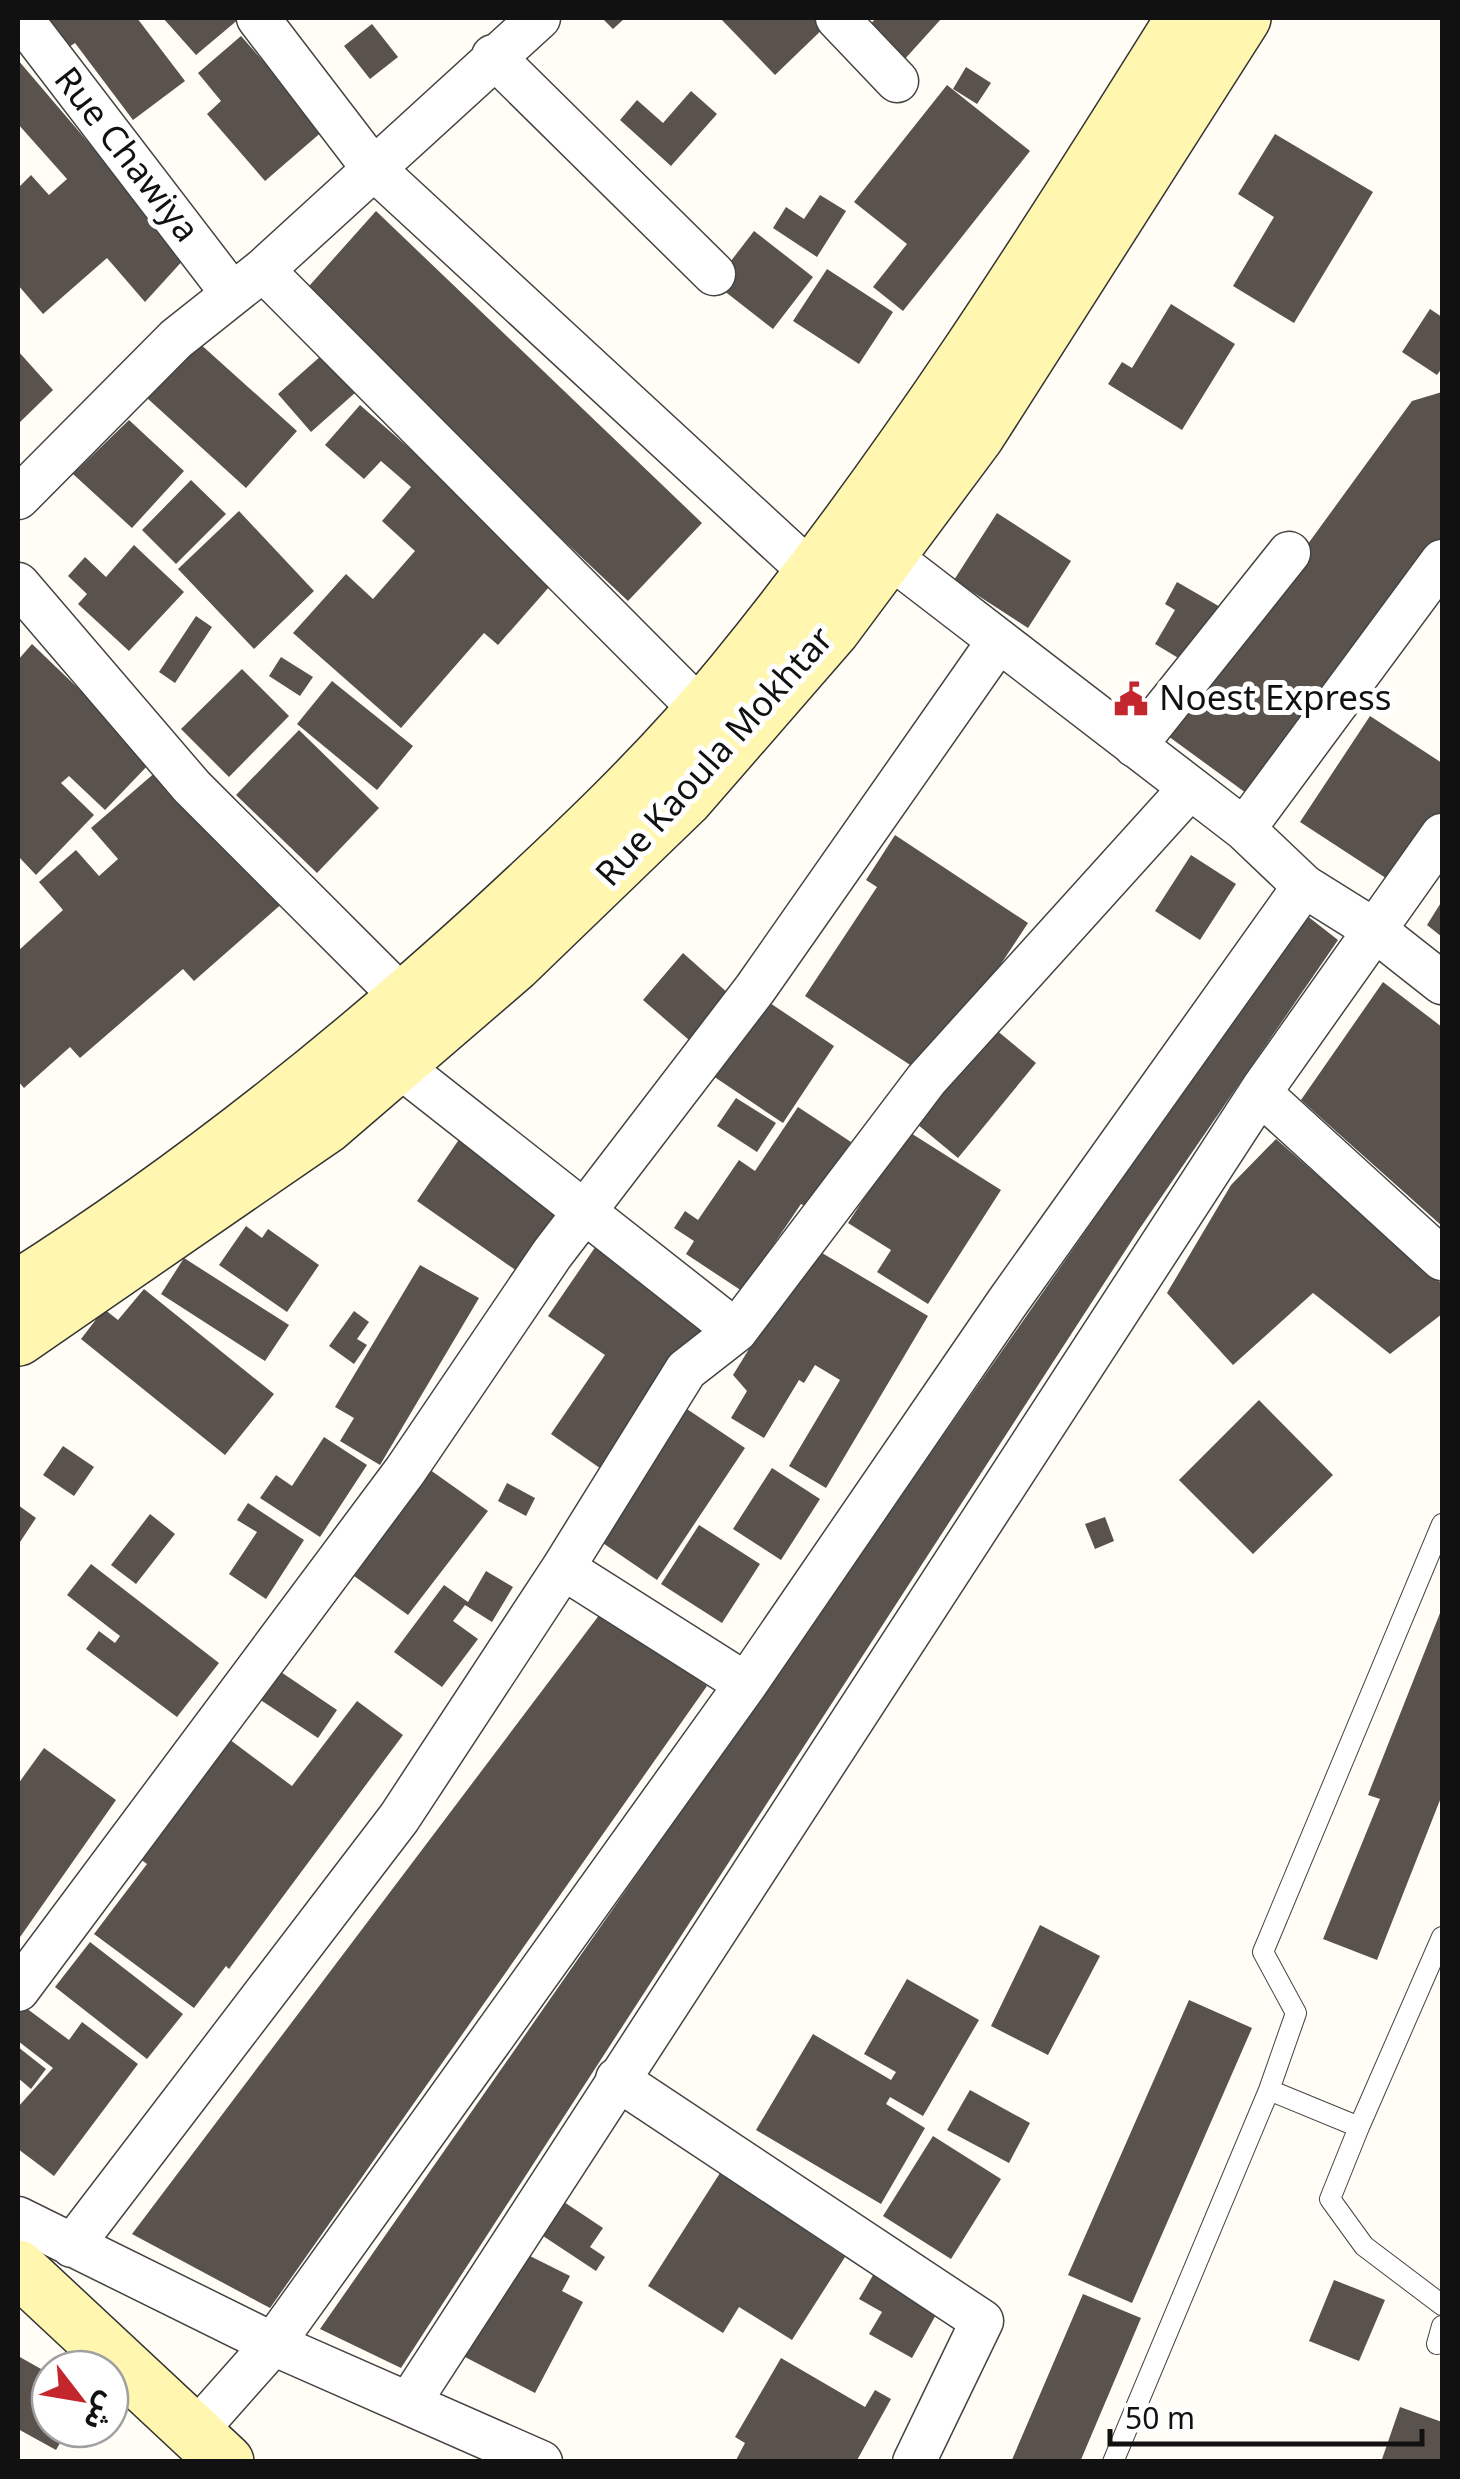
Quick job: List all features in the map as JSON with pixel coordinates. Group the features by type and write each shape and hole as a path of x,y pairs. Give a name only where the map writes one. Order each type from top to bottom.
{"main road":[{"name":"Rue Kaoula Mokhtar","path":"18,1288 180,1180 404,999 574,844 702,710 813,574 939,402 1184,18"},
{"name":"Rue Kaoula Mokhtar","path":"18,1338 291,1154 575,908 685,799 762,716 889,556 1042,337 1243,18"},
{"path":"18,2268 211,2447"}],"street":[{"name":"Rue Chawiya","path":"21,18 247,281 702,710"},
{"path":"258,18 372,167 813,574"},
{"path":"18,498 176,339 247,281 538,18"},
{"path":"837,18 896,81"},
{"path":"493,56 714,274"},
{"path":"1135,746 1290,553"},
{"path":"889,556 1244,829 1304,886 1376,932 1442,983"},
{"path":"1244,829 1442,561"},
{"path":"18,584 192,787 404,999"},
{"path":"18,1990 405,1470 582,1214 755,989 997,642"},
{"path":"72,2246 399,1818 564,1568 686,1370 736,1331 926,1080 1190,788"},
{"path":"409,2403 1260,1094 1442,836"},
{"path":"211,2447 273,2344 746,1684 1007,1303 1304,886"},
{"path":"398,1065 582,1214 736,1331"},
{"path":"1260,1094 1442,1258"},
{"path":"564,1568 746,1684"},
{"path":"617,2080 982,2321 914,2462"},
{"path":"18,2218 273,2344 541,2462"}],"lane":[{"path":"1113,2462 1269,2090 1296,2014 1263,1952 1442,1524"},
{"path":"1442,1937 1330,2199 1364,2246 1442,2306"},
{"path":"1269,2090 1359,2127"}],"building":[{"path":"47,18 137,18 185,81 133,120 75,43 69,47"},
{"path":"163,18 240,18 196,55"},
{"path":"602,18 625,18 613,29"},
{"path":"720,18 826,18 830,22 775,75"},
{"path":"876,18 942,18 903,61 867,28"},
{"path":"372,24 398,57 370,79 344,46"},
{"path":"241,36 324,130 265,181 207,114 221,101 198,73"},
{"path":"18,60 186,257 145,302 107,258 43,314 18,285 18,188 31,175 49,195 67,179 18,124"},
{"path":"966,67 991,83 977,104 953,89"},
{"path":"947,85 1030,151 903,311 873,287 907,244 854,202"},
{"path":"691,91 717,114 671,166 620,120 637,100 663,123"},
{"path":"1275,134 1373,192 1294,323 1233,286 1274,217 1238,194"},
{"path":"820,195 846,211 817,257 773,228 786,207 804,219"},
{"path":"376,211 702,523 628,601 302,294"},
{"path":"754,231 813,277 773,329 714,283"},
{"path":"827,269 893,312 859,364 793,321"},
{"path":"1171,304 1235,344 1182,430 1108,384 1122,362 1132,368"},
{"path":"1430,309 1442,317 1442,368 1437,375 1402,352"},
{"path":"198,342 297,431 246,488 147,398"},
{"path":"18,351 53,390 18,424"},
{"path":"322,355 356,392 311,432 278,394"},
{"path":"1442,392 1442,537 1257,801 1168,736 1412,401"},
{"path":"360,405 557,578 498,645 484,633 401,728 293,633 346,574 373,599 415,551 382,521 411,487 381,461 364,479 325,445"},
{"path":"129,420 184,471 132,528 73,474"},
{"path":"191,480 226,514 176,564 142,530"},
{"path":"239,511 314,591 254,649 178,569"},
{"path":"997,513 1071,561 1028,628 954,580"},
{"path":"134,545 184,592 129,651 78,604 87,594 68,576 85,557 106,577"},
{"path":"1177,582 1222,608 1190,665 1155,644 1175,610 1165,604"},
{"path":"196,616 212,627 175,683 159,672"},
{"path":"32,644 153,760 105,810 69,776 61,783 94,815 36,875 18,856 18,660"},
{"path":"281,657 313,677 300,696 269,676"},
{"path":"242,669 289,716 229,777 181,729"},
{"path":"332,681 413,746 377,790 297,724"},
{"path":"1370,716 1442,763 1442,811 1395,884 1300,822"},
{"path":"299,730 379,808 317,873 236,795"},
{"path":"165,764 285,901 194,981 183,969 80,1058 70,1047 24,1088 18,1081 18,951 63,910 39,882 76,850 99,876 118,859 91,828"},
{"path":"895,835 1028,923 927,1076 805,996 877,887 866,880"},
{"path":"1191,855 1236,884 1200,940 1155,911"},
{"path":"1442,901 1442,937 1427,925"},
{"path":"1306,915 1338,940 1138,1231 401,2368 320,2329"},
{"path":"683,953 729,994 689,1040 643,1000"},
{"path":"1383,982 1442,1027 1442,1226 1301,1100"},
{"path":"764,999 834,1046 783,1123 713,1076"},
{"path":"995,1029 1036,1063 958,1158 917,1124"},
{"path":"736,1098 776,1123 757,1152 717,1126"},
{"path":"798,1107 851,1142 807,1207 801,1204 742,1291 686,1254 694,1241 674,1228 685,1211 698,1220 739,1160 755,1171"},
{"path":"898,1125 1001,1190 928,1304 877,1272 891,1250 848,1223 863,1200 854,1194"},
{"path":"460,1138 568,1213 524,1276 417,1201"},
{"path":"1276,1139 1442,1284 1442,1314 1390,1354 1313,1293 1233,1365 1167,1293 1231,1185"},
{"path":"246,1226 262,1238 268,1229 319,1265 287,1312 219,1265"},
{"path":"596,1246 709,1324 607,1473 551,1434 605,1355 548,1316"},
{"path":"812,1247 928,1316 826,1488 789,1466 840,1380 815,1365 804,1383 799,1380 764,1438 731,1418 747,1391 733,1375"},
{"path":"184,1258 289,1325 265,1361 161,1294"},
{"path":"420,1265 479,1298 380,1465 340,1441 354,1418 335,1407"},
{"path":"144,1289 274,1394 225,1455 81,1339 104,1309 118,1320"},
{"path":"354,1311 369,1322 357,1339 367,1345 354,1364 329,1346"},
{"path":"1259,1400 1333,1475 1253,1554 1179,1480"},
{"path":"681,1405 745,1448 657,1580 594,1537"},
{"path":"324,1437 367,1465 320,1537 260,1498 276,1475 292,1486"},
{"path":"63,1446 94,1467 74,1496 43,1475"},
{"path":"419,1462 488,1511 408,1615 343,1568"},
{"path":"772,1468 820,1499 781,1560 733,1529"},
{"path":"507,1483 535,1498 526,1516 498,1501"},
{"path":"248,1503 304,1540 266,1599 229,1574 257,1532 237,1520"},
{"path":"18,1505 36,1518 20,1542 18,1540"},
{"path":"150,1514 175,1534 136,1584 111,1565"},
{"path":"1105,1517 1114,1541 1095,1549 1085,1524"},
{"path":"699,1525 760,1564 722,1623 661,1584"},
{"path":"91,1564 219,1663 177,1717 86,1649 99,1631 115,1643 120,1636 67,1595"},
{"path":"486,1571 513,1587 492,1622 465,1605 453,1621 478,1639 442,1687 394,1652 444,1585 468,1602"},
{"path":"1442,1608 1442,1795 1377,1960 1323,1939 1380,1799 1368,1795"},
{"path":"603,1610 707,1686 270,2308 132,2234"},
{"path":"275,1668 337,1710 318,1738 256,1697"},
{"path":"357,1701 403,1735 229,1969 226,1966 194,2008 94,1934 147,1864 136,1856 225,1736 292,1786"},
{"path":"44,1748 116,1800 18,1940 18,1784"},
{"path":"1040,1925 1100,1956 1048,2055 991,2026"},
{"path":"90,1942 183,2014 147,2059 55,1987"},
{"path":"907,1979 979,2020 923,2116 890,2097 886,2104 925,2128 881,2204 756,2130 813,2034 891,2080 896,2072 864,2054"},
{"path":"1189,2000 1252,2028 1132,2303 1068,2275"},
{"path":"18,2002 69,2040 82,2022 138,2064 54,2176 18,2149 18,2107 53,2068 18,2041"},
{"path":"18,2047 46,2069 31,2089 18,2078"},
{"path":"970,2090 1030,2123 1009,2163 947,2130"},
{"path":"933,2136 1001,2179 951,2259 883,2216"},
{"path":"720,2173 845,2257 792,2340 739,2307 723,2333 648,2286"},
{"path":"555,2196 603,2228 590,2247 605,2257 596,2271 534,2230"},
{"path":"520,2251 570,2276 562,2291 583,2302 535,2393 465,2357"},
{"path":"879,2265 943,2302 912,2358 869,2334 882,2312 859,2299"},
{"path":"1334,2280 1385,2300 1359,2361 1309,2341"},
{"path":"1083,2294 1141,2318 1080,2462 1011,2462"},
{"path":"18,2356 30,2363 30,2436 18,2429"},
{"path":"781,2358 865,2407 875,2390 891,2399 856,2462 735,2462 745,2443 735,2437"},
{"path":"1400,2407 1442,2422 1442,2462 1381,2462"}],"place":[{"name":"Noest Express","path":"1131,699"}]}
